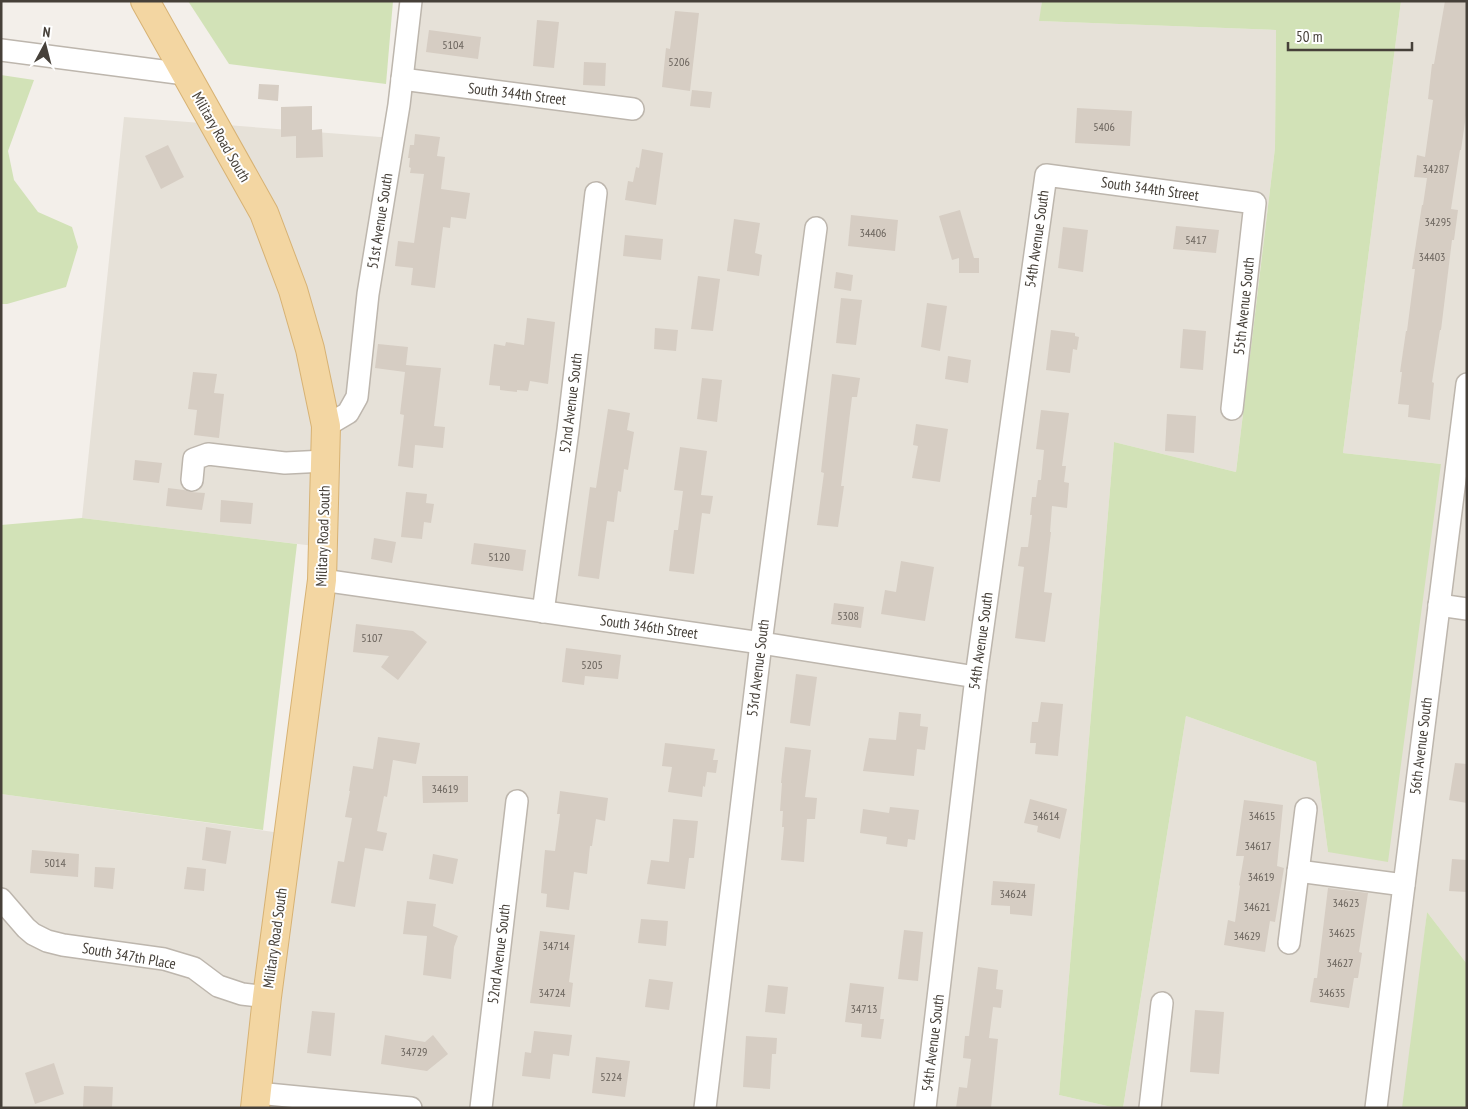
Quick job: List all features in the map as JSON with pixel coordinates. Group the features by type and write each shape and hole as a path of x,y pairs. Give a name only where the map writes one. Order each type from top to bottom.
{"main road":[{"name":"Military Road South","path":"144,1 264,213 293,290 310,349 326,426 322,580 267,997 256,1100"}],"street":[{"name":"51st Avenue South","path":"326,426 348,414 357,397 368,294 399,105 411,1"},
{"path":"1,50 185,74"},
{"name":"South 344th Street","path":"402,79 633,108"},
{"name":"South 344th Street","path":"1046,174 1255,203"},
{"name":"54th Avenue South","path":"925,1108 976,677 1046,174"},
{"name":"52nd Avenue South","path":"543,612 568,430 596,193"},
{"name":"55th Avenue South","path":"1232,410 1255,203"},
{"name":"53rd Avenue South","path":"705,1108 761,642 816,228"},
{"name":"56th Avenue South","path":"1376,1108 1467,384"},
{"path":"192,480 194,459 208,454 284,463 325,461"},
{"name":"South 346th Street","path":"322,580 761,642 976,677"},
{"path":"1439,605 1467,609"},
{"name":"52nd Avenue South","path":"481,1108 517,801"},
{"path":"1289,943 1306,809"},
{"path":"1298,871 1404,885"},
{"name":"South 347th Place","path":"1,898 21,923 33,934 46,941 164,959 194,968 218,986 242,994 267,997"},
{"path":"1150,1108 1162,1003"},
{"path":"256,1100 411,1108"}],"shaded area":[{"path":"407,1 1042,1 1040,21 1276,30 1275,148 1236,472 1114,442 1059,1095 1116,1108 1,1108 1,794 288,834 323,547 82,518 124,117 393,138"},
{"path":"1401,1 1467,1 1467,964 1427,912 1405,1108 1123,1108 1186,716 1316,762 1328,852 1441,464 1343,453"}],"green space":[{"path":"188,1 393,1 386,84 229,64"},
{"path":"1042,1 1401,1 1343,453 1441,464 1388,862 1328,852 1316,762 1186,716 1123,1108 1059,1095 1114,442 1236,472 1275,148 1276,30 1039,21"},
{"path":"1,75 34,80 8,151 14,180 38,212 72,227 78,247 66,287 7,304 1,304"},
{"path":"82,518 297,544 263,830 1,794 1,525"},
{"path":"1427,912 1467,964 1467,1108 1402,1108"}],"building":[{"path":"1445,1 1467,1 1467,108 1451,209 1458,210 1432,382 1434,383 1430,420 1408,417 1409,405 1398,404 1402,372 1400,372 1415,269 1412,269 1427,178 1414,177 1417,155 1425,157 1433,100 1428,99 1432,64 1434,64"},
{"path":"675,11 699,13 690,91 662,87 666,48 670,49"},
{"path":"537,20 559,22 554,68 533,66"},
{"path":"429,30 481,37 478,59 426,52"},
{"path":"584,62 606,63 605,86 583,85"},
{"path":"259,84 279,85 278,101 258,99"},
{"path":"692,90 712,92 710,108 690,106"},
{"path":"312,106 312,130 322,129 323,157 296,158 296,136 281,137 281,107"},
{"path":"1077,108 1132,111 1130,146 1075,143"},
{"path":"415,134 440,137 437,156 445,157 441,189 470,193 466,219 451,217 450,228 443,227 435,288 411,285 413,268 395,266 398,241 414,243 424,174 410,173 410,158 408,158 410,145 414,145"},
{"path":"168,145 184,177 161,189 145,156"},
{"path":"642,149 663,153 656,205 625,200 628,181 633,182 636,167 639,168"},
{"path":"960,210 974,258 979,258 979,273 959,273 959,258 952,260 939,216"},
{"path":"851,215 898,220 895,251 848,246"},
{"path":"734,219 760,223 755,253 762,255 759,276 727,271"},
{"path":"1176,226 1219,230 1216,253 1173,249"},
{"path":"1063,227 1088,230 1083,272 1058,268"},
{"path":"625,235 663,239 661,260 623,256"},
{"path":"836,272 853,275 851,291 834,288"},
{"path":"698,276 720,279 713,331 691,329"},
{"path":"841,298 862,300 856,345 836,343"},
{"path":"927,303 947,306 940,351 921,347"},
{"path":"527,318 555,322 548,384 530,381 528,391 517,390 517,392 500,390 500,386 489,385 494,344 505,346 506,342 524,345"},
{"path":"655,328 678,330 676,351 654,349"},
{"path":"1183,329 1206,331 1203,370 1180,368"},
{"path":"1051,330 1075,333 1075,336 1079,337 1077,350 1073,349 1070,373 1046,370"},
{"path":"378,344 408,347 406,365 441,368 434,426 445,427 443,448 415,445 413,468 398,466 404,415 400,414 405,372 375,368"},
{"path":"948,356 971,360 968,383 945,379"},
{"path":"193,372 217,374 214,393 224,394 219,438 194,435 197,410 188,409"},
{"path":"832,374 860,378 857,397 852,397 841,486 844,486 838,527 817,525 824,473 821,472"},
{"path":"702,378 722,380 717,422 697,419"},
{"path":"608,409 630,413 627,430 634,432 628,470 624,469 621,492 618,491 614,522 607,521 599,579 578,576 590,487 596,488"},
{"path":"1041,410 1069,413 1062,466 1066,466 1064,482 1069,483 1067,508 1052,506 1044,592 1052,593 1045,642 1015,638 1024,567 1018,566 1021,547 1028,547 1032,497 1036,497 1038,480 1041,480 1044,450 1036,449"},
{"path":"1167,414 1196,416 1194,453 1165,451"},
{"path":"916,424 948,429 940,482 912,478 918,446 913,445"},
{"path":"680,447 707,451 701,495 713,496 710,514 702,513 694,574 669,571 674,530 678,530 683,491 674,490"},
{"path":"135,460 162,463 159,483 133,480"},
{"path":"168,488 205,493 202,510 166,506"},
{"path":"406,492 427,494 426,503 434,504 431,523 424,522 422,539 401,537"},
{"path":"221,500 253,503 251,524 220,522"},
{"path":"374,538 396,542 392,563 371,559"},
{"path":"474,543 526,550 523,571 471,564"},
{"path":"901,561 934,567 925,621 881,614 885,590 896,592"},
{"path":"834,603 864,607 861,628 831,624"},
{"path":"356,624 413,631 427,642 398,680 381,667 389,656 353,652"},
{"path":"566,648 621,655 618,679 585,676 584,685 562,682"},
{"path":"796,674 817,677 810,726 790,723"},
{"path":"1041,702 1063,704 1058,756 1035,754 1036,743 1030,743 1032,722 1038,722"},
{"path":"899,712 921,714 920,726 928,727 925,750 917,749 914,776 863,771 869,738 896,740"},
{"path":"378,737 420,743 416,764 393,760 387,797 384,796 377,831 387,833 383,851 365,848 355,907 331,903 338,861 344,862 352,818 345,817 353,766 373,769"},
{"path":"665,743 715,749 713,760 718,760 716,773 707,772 702,797 668,792 672,767 662,766"},
{"path":"785,747 811,750 805,797 817,798 815,819 807,819 804,862 781,860 784,827 782,827 783,811 780,811"},
{"path":"1455,763 1467,764 1467,803 1449,800"},
{"path":"422,776 468,776 468,802 423,803"},
{"path":"560,791 608,798 605,821 596,819 592,846 590,846 587,874 574,872 569,910 546,907 547,894 541,893 545,850 555,851 560,814 557,814"},
{"path":"1030,799 1067,809 1060,839 1037,832 1038,826 1024,823"},
{"path":"1244,800 1283,805 1277,866 1284,868 1275,922 1270,921 1265,952 1224,945 1228,920 1235,922 1240,886 1244,856 1236,856"},
{"path":"890,807 919,810 915,840 908,839 907,847 886,844 887,837 860,833 863,809 889,813"},
{"path":"673,819 698,821 694,858 689,858 685,889 647,884 651,860 669,862"},
{"path":"206,827 231,831 226,864 202,860"},
{"path":"32,850 79,854 78,877 30,873"},
{"path":"433,854 458,859 453,884 429,879"},
{"path":"1452,859 1467,860 1467,892 1449,891"},
{"path":"95,867 115,868 113,889 94,887"},
{"path":"187,867 206,869 204,891 184,889"},
{"path":"993,881 1035,884 1032,916 1010,914 1010,906 991,905"},
{"path":"1328,888 1368,893 1359,952 1362,953 1358,978 1354,978 1349,1008 1310,1002 1314,978 1317,978"},
{"path":"407,901 436,904 433,926 458,936 454,947 451,979 423,975 427,936 403,934"},
{"path":"641,919 668,921 666,946 638,943"},
{"path":"904,930 923,932 918,981 898,979"},
{"path":"540,931 575,935 569,982 573,983 570,1007 530,1003"},
{"path":"978,967 998,970 996,989 1003,990 1001,1008 993,1007 989,1038 998,1039 991,1108 956,1108 959,1087 967,1088 971,1059 963,1058 965,1036 969,1036"},
{"path":"649,979 673,982 669,1010 645,1007"},
{"path":"850,983 884,987 880,1019 884,1019 881,1039 861,1037 862,1024 845,1022"},
{"path":"768,985 788,987 785,1014 765,1012"},
{"path":"1195,1010 1224,1012 1219,1074 1190,1072"},
{"path":"312,1011 335,1013 331,1056 307,1053"},
{"path":"534,1031 572,1035 569,1056 553,1054 550,1079 522,1076 525,1052 531,1053"},
{"path":"385,1035 425,1042 433,1035 448,1054 427,1071 381,1064"},
{"path":"746,1036 777,1038 776,1054 772,1054 770,1089 743,1087"},
{"path":"596,1057 630,1061 625,1097 592,1093"},
{"path":"54,1063 64,1094 35,1104 25,1073"},
{"path":"84,1086 113,1087 112,1108 83,1108"}]}
